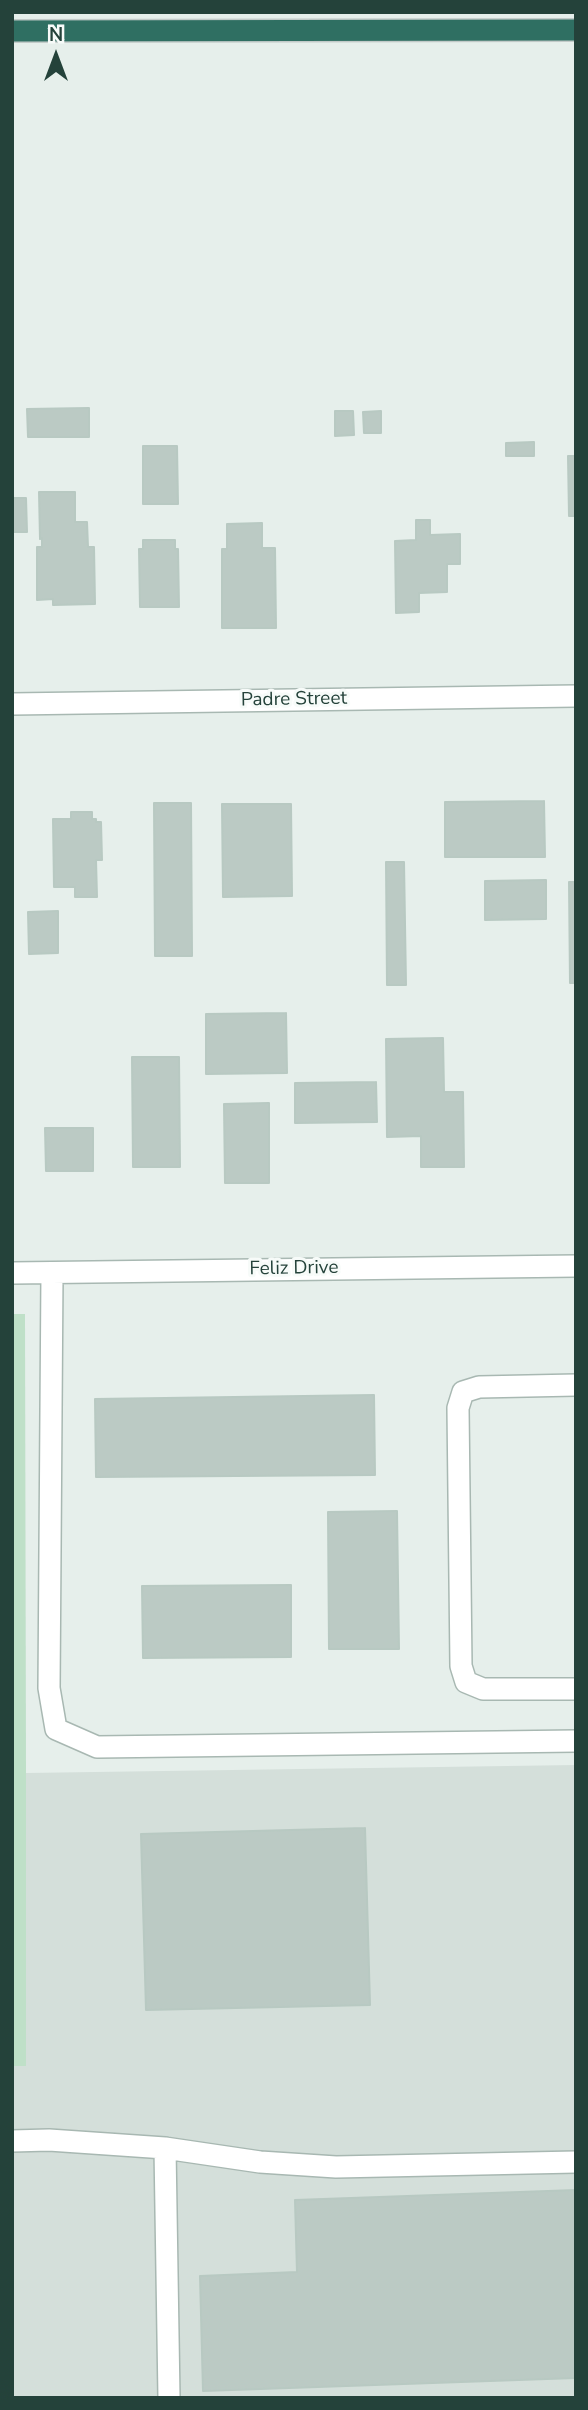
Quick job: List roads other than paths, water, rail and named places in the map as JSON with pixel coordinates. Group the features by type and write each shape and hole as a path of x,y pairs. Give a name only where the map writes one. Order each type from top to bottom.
{"highway":[{"path":"12,31 576,30"}],"street":[{"name":"Padre Street","path":"12,704 576,696"},
{"name":"Feliz Drive","path":"12,1273 576,1266"},
{"path":"52,1273 49,1688 56,1729 97,1747 576,1741"},
{"path":"576,1385 479,1387 463,1392 458,1408 461,1666 466,1682 483,1689 576,1689"},
{"path":"12,2141 49,2140 165,2148 260,2162 336,2167 576,2162"},
{"path":"165,2148 169,2398"}]}
